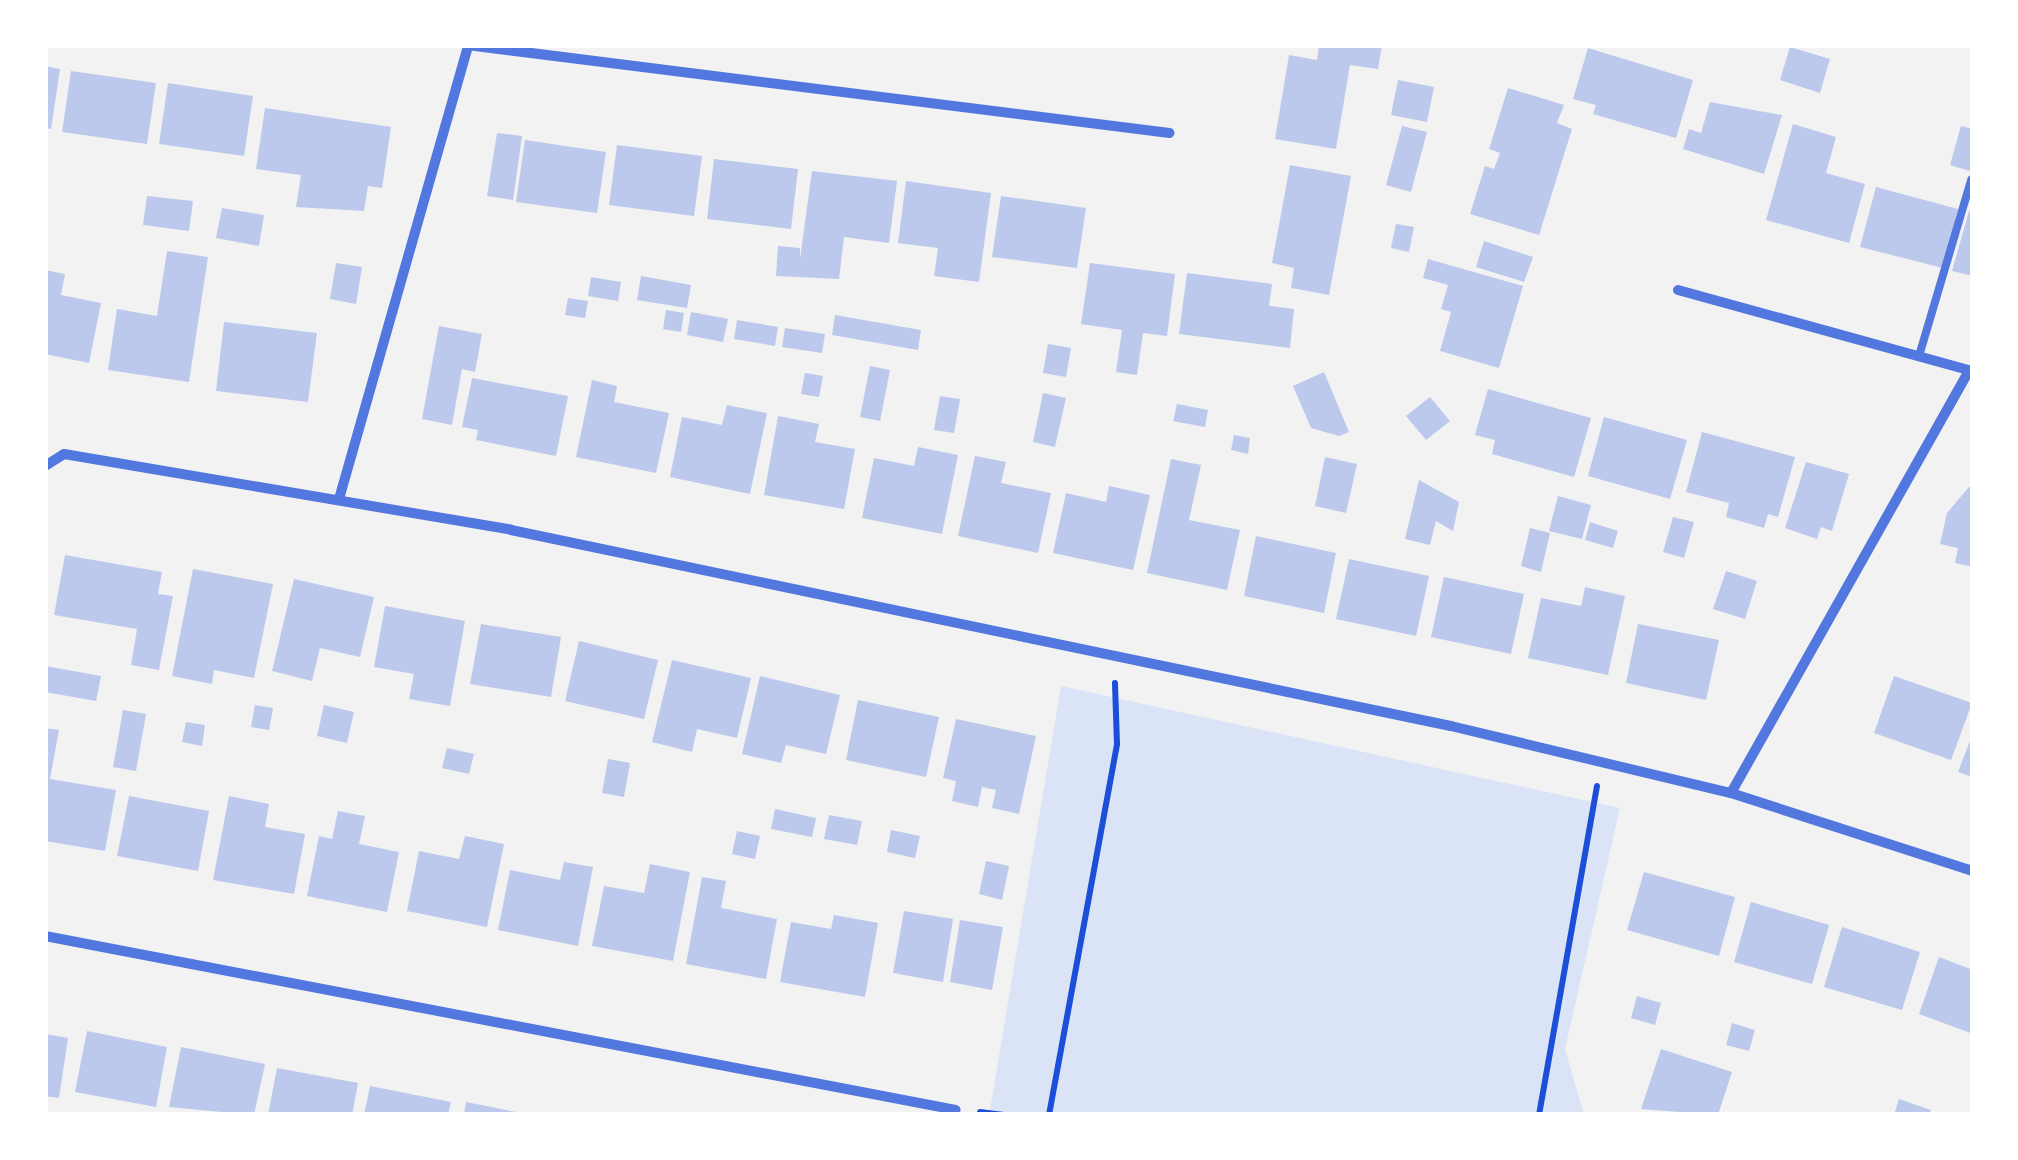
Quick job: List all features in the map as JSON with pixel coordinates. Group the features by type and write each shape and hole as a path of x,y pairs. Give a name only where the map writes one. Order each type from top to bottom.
{"street":[{"path":"338,499 467,45 1170,133"},
{"path":"1678,290 1971,371 1731,793"},
{"path":"45,466 64,454 338,499 1119,656 1731,793 1973,872"},
{"path":"45,936 956,1110"}],"lane":[{"path":"1920,356 1971,180"}],"path":[{"path":"1049,1115 1117,744 1112,699 1119,656"},
{"path":"1539,1115 1602,762"}],"shaded area":[{"path":"1061,686 1620,808 1565,1049 1584,1115 989,1115"}],"building":[{"path":"1319,45 1382,45 1378,69 1350,65 1336,149 1275,139 1289,55 1317,60"},
{"path":"1790,47 1830,59 1820,93 1780,80"},
{"path":"1588,48 1693,80 1676,138 1593,114 1596,105 1573,99"},
{"path":"45,66 60,69 51,129 45,128"},
{"path":"71,71 156,83 147,144 62,132"},
{"path":"1398,80 1434,87 1427,122 1391,115"},
{"path":"168,83 253,96 244,156 159,144"},
{"path":"1508,88 1564,105 1557,123 1572,129 1539,235 1470,214 1485,166 1494,169 1500,153 1489,149"},
{"path":"1710,102 1782,115 1764,174 1683,149 1689,129 1701,133"},
{"path":"265,108 391,127 382,188 368,186 364,211 296,207 301,175 256,169"},
{"path":"1793,124 1836,137 1826,173 1865,184 1849,243 1766,220"},
{"path":"1402,126 1427,132 1411,192 1386,185"},
{"path":"1961,126 1973,129 1973,172 1950,165"},
{"path":"497,133 522,136 513,200 487,196"},
{"path":"525,140 606,152 597,213 516,202"},
{"path":"617,145 702,156 694,216 609,205"},
{"path":"714,159 798,169 791,229 707,219"},
{"path":"1290,165 1351,176 1329,295 1291,288 1294,268 1272,263"},
{"path":"812,171 897,181 889,243 844,237 839,279 776,276 778,246 800,248 800,259"},
{"path":"906,181 991,193 979,282 934,276 938,248 898,243"},
{"path":"1876,187 1958,209 1943,268 1860,247"},
{"path":"147,196 193,201 189,231 143,225"},
{"path":"1001,196 1086,208 1077,268 992,257"},
{"path":"222,208 264,215 259,246 216,238"},
{"path":"1969,211 1973,213 1973,276 1952,271"},
{"path":"1396,224 1414,227 1409,252 1391,248"},
{"path":"1484,241 1533,257 1524,282 1476,267"},
{"path":"167,251 208,257 189,382 108,370 117,309 157,316"},
{"path":"1428,259 1523,286 1499,368 1440,351 1451,312 1441,309 1448,285 1423,278"},
{"path":"336,263 362,267 356,304 330,299"},
{"path":"1090,263 1175,274 1167,336 1143,333 1137,375 1116,372 1122,330 1081,324"},
{"path":"45,270 65,274 61,295 101,303 89,363 45,354"},
{"path":"1187,273 1272,284 1269,306 1294,309 1290,348 1179,334"},
{"path":"641,276 691,285 687,308 637,300"},
{"path":"591,277 621,282 618,301 588,296"},
{"path":"568,298 588,301 585,318 565,315"},
{"path":"666,310 684,313 681,332 663,329"},
{"path":"691,312 728,319 723,342 687,335"},
{"path":"835,315 921,330 918,350 832,335"},
{"path":"737,320 778,327 775,346 734,339"},
{"path":"224,322 317,333 308,402 216,391"},
{"path":"439,326 482,334 475,372 462,369 452,425 422,419"},
{"path":"785,328 825,334 822,353 782,347"},
{"path":"1048,344 1071,348 1066,377 1043,373"},
{"path":"870,366 890,370 880,421 860,417"},
{"path":"1324,372 1349,432 1339,436 1311,428 1293,386"},
{"path":"805,373 823,376 819,397 801,394"},
{"path":"472,378 568,396 556,456 476,440 478,430 462,427"},
{"path":"592,380 617,386 614,402 669,413 656,473 576,457"},
{"path":"1488,389 1591,418 1574,477 1492,454 1495,440 1475,435"},
{"path":"1043,393 1066,398 1055,447 1033,442"},
{"path":"940,396 960,399 954,433 934,430"},
{"path":"1430,397 1450,421 1426,440 1406,416"},
{"path":"1177,404 1208,410 1205,427 1173,421"},
{"path":"727,405 767,413 750,494 670,477 682,417 722,425"},
{"path":"778,416 819,424 815,442 855,449 844,509 764,495"},
{"path":"1604,417 1687,440 1670,499 1588,476"},
{"path":"1702,432 1795,457 1778,517 1768,514 1764,528 1726,517 1729,503 1686,492"},
{"path":"1234,435 1250,438 1248,454 1231,450"},
{"path":"918,447 958,455 942,534 862,518 874,458 914,466"},
{"path":"975,456 1006,462 1001,483 1051,493 1038,553 958,536"},
{"path":"1325,457 1357,464 1346,513 1315,506"},
{"path":"1171,459 1201,465 1189,520 1240,530 1227,590 1147,573"},
{"path":"1806,462 1849,474 1832,531 1821,527 1817,539 1785,528"},
{"path":"1419,480 1459,502 1453,531 1436,521 1430,545 1405,539"},
{"path":"1109,486 1150,495 1133,570 1053,553 1066,493 1106,502"},
{"path":"1969,487 1973,488 1973,567 1955,563 1958,548 1940,544 1947,513"},
{"path":"1558,496 1591,505 1582,539 1549,531"},
{"path":"1673,517 1694,522 1684,558 1663,552"},
{"path":"1590,522 1618,531 1613,548 1585,540"},
{"path":"1530,528 1550,533 1541,572 1521,566"},
{"path":"1256,536 1336,553 1324,613 1244,596"},
{"path":"65,555 162,572 158,594 173,596 159,670 131,665 137,629 54,615"},
{"path":"1349,559 1429,576 1416,636 1336,619"},
{"path":"193,569 273,584 254,678 214,670 212,684 172,676"},
{"path":"1726,571 1757,581 1745,619 1713,609"},
{"path":"1444,577 1524,594 1511,654 1431,637"},
{"path":"294,579 374,597 360,657 320,648 312,681 272,671"},
{"path":"1585,587 1625,596 1608,675 1528,658 1541,598 1581,606"},
{"path":"385,606 465,621 450,706 409,699 414,674 374,667"},
{"path":"481,624 561,637 551,697 470,684"},
{"path":"1638,624 1719,640 1706,700 1626,683"},
{"path":"579,641 658,660 644,719 565,701"},
{"path":"672,660 751,678 737,738 697,729 692,752 652,742"},
{"path":"45,666 101,676 96,701 45,692"},
{"path":"760,676 840,695 826,754 786,745 781,763 742,754"},
{"path":"1894,676 1972,703 1951,760 1874,733"},
{"path":"858,700 939,717 926,777 846,760"},
{"path":"255,705 273,708 269,730 251,727"},
{"path":"324,705 354,712 347,743 317,736"},
{"path":"123,710 146,714 136,771 113,767"},
{"path":"956,719 1036,736 1019,814 992,808 996,790 982,787 978,807 952,801 956,781 943,778"},
{"path":"186,722 205,725 202,746 182,742"},
{"path":"45,728 59,730 50,779 116,790 105,851 45,841"},
{"path":"1973,733 1973,777 1958,772"},
{"path":"447,748 474,754 469,774 442,768"},
{"path":"608,759 630,763 624,797 602,793"},
{"path":"129,796 209,811 198,871 117,856"},
{"path":"229,796 269,804 265,827 305,834 294,894 213,880"},
{"path":"775,809 816,818 812,837 771,829"},
{"path":"338,811 365,816 359,844 399,852 387,912 307,896 319,836 332,839"},
{"path":"829,815 862,821 857,845 824,839"},
{"path":"891,830 920,836 915,858 887,852"},
{"path":"737,831 760,836 755,859 732,854"},
{"path":"465,836 504,844 487,927 407,911 419,851 459,859"},
{"path":"986,861 1009,866 1002,900 979,894"},
{"path":"564,862 593,867 578,946 498,930 510,870 560,880"},
{"path":"650,864 690,872 673,961 592,946 604,886 644,893"},
{"path":"1644,872 1735,897 1719,956 1627,930"},
{"path":"702,877 726,881 721,908 777,919 766,979 686,964"},
{"path":"1751,902 1829,925 1812,984 1734,962"},
{"path":"904,911 953,919 943,982 893,973"},
{"path":"834,915 878,923 865,997 780,982 791,922 831,929"},
{"path":"960,920 1003,927 992,990 950,982"},
{"path":"1842,927 1920,952 1902,1010 1824,987"},
{"path":"1939,957 1973,970 1973,1034 1919,1014"},
{"path":"1637,996 1661,1003 1655,1025 1631,1018"},
{"path":"1732,1023 1755,1030 1749,1051 1726,1045"},
{"path":"87,1031 167,1047 156,1107 75,1092"},
{"path":"45,1034 68,1038 59,1098 45,1096"},
{"path":"181,1047 265,1064 254,1115 169,1107"},
{"path":"1661,1049 1732,1072 1718,1115 1641,1109"},
{"path":"277,1068 358,1083 352,1115 268,1115"},
{"path":"370,1086 451,1102 448,1115 364,1115"},
{"path":"1899,1099 1931,1110 1929,1115 1894,1115"},
{"path":"466,1102 521,1113 464,1115"}]}
